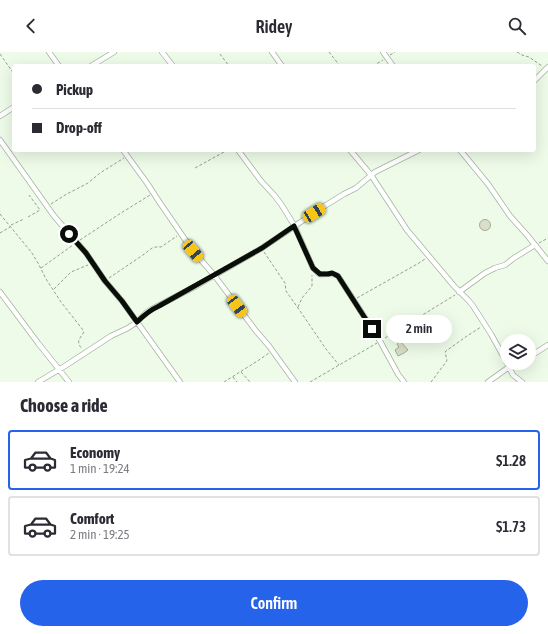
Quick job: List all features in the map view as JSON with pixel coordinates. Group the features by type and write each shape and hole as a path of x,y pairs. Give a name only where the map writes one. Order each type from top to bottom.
{"street":[{"path":"49,52 58,64"},
{"path":"94,64 114,52"},
{"path":"162,52 171,64"},
{"path":"272,52 281,64"},
{"path":"383,52 392,64"},
{"path":"536,79 547,69"},
{"path":"0,116 12,108"},
{"path":"0,140 47,207 122,301 180,382"},
{"path":"125,152 193,251 214,275 256,331 273,350 295,382"},
{"path":"239,152 261,181 274,195 294,226 313,268 320,274 332,273 337,275 404,382"},
{"path":"352,152 371,175 407,230 459,292 469,301 500,350"},
{"path":"38,382 111,336 128,328 152,309 262,248 344,194 356,188 380,169 415,152"},
{"path":"462,152 488,184 510,216 548,261"},
{"path":"459,292 485,273 505,265 535,246"},
{"path":"0,292 69,382"},
{"path":"536,353 548,345"},
{"path":"488,382 501,370"},
{"path":"511,370 513,375 522,382"}],"path":[{"path":"329,52 338,64"},
{"path":"376,64 395,52"},
{"path":"517,52 533,59 547,69"},
{"path":"0,54 12,71"},
{"path":"220,54 228,64"},
{"path":"195,168 224,152"},
{"path":"47,207 88,182 127,155"},
{"path":"41,269 76,242 152,194"},
{"path":"28,217 40,210 30,195"},
{"path":"0,214 32,253 61,302 84,331 78,344 85,352"},
{"path":"0,233 24,219"},
{"path":"105,281 152,248 161,247 181,234"},
{"path":"535,246 548,238"},
{"path":"262,248 285,283 286,291 326,349 339,365"},
{"path":"353,301 429,256"},
{"path":"54,290 71,272 92,262"},
{"path":"298,308 300,302 312,286 312,264"},
{"path":"310,382 380,342 459,292"},
{"path":"431,382 447,360 445,352 485,325"},
{"path":"224,382 273,350"},
{"path":"241,372 250,382"},
{"path":"233,376 237,382"}],"building":[{"path":"485,219 489,221 491,225 489,229 485,231 481,229 479,225 481,221"},
{"path":"400,341 408,350 398,356 395,350 399,347 397,344"}],"route":[{"path":"69,234 86,253 105,281 137,322 152,309 196,286 262,248 294,226 313,268 320,274 332,273 338,276 372,329"}]}
